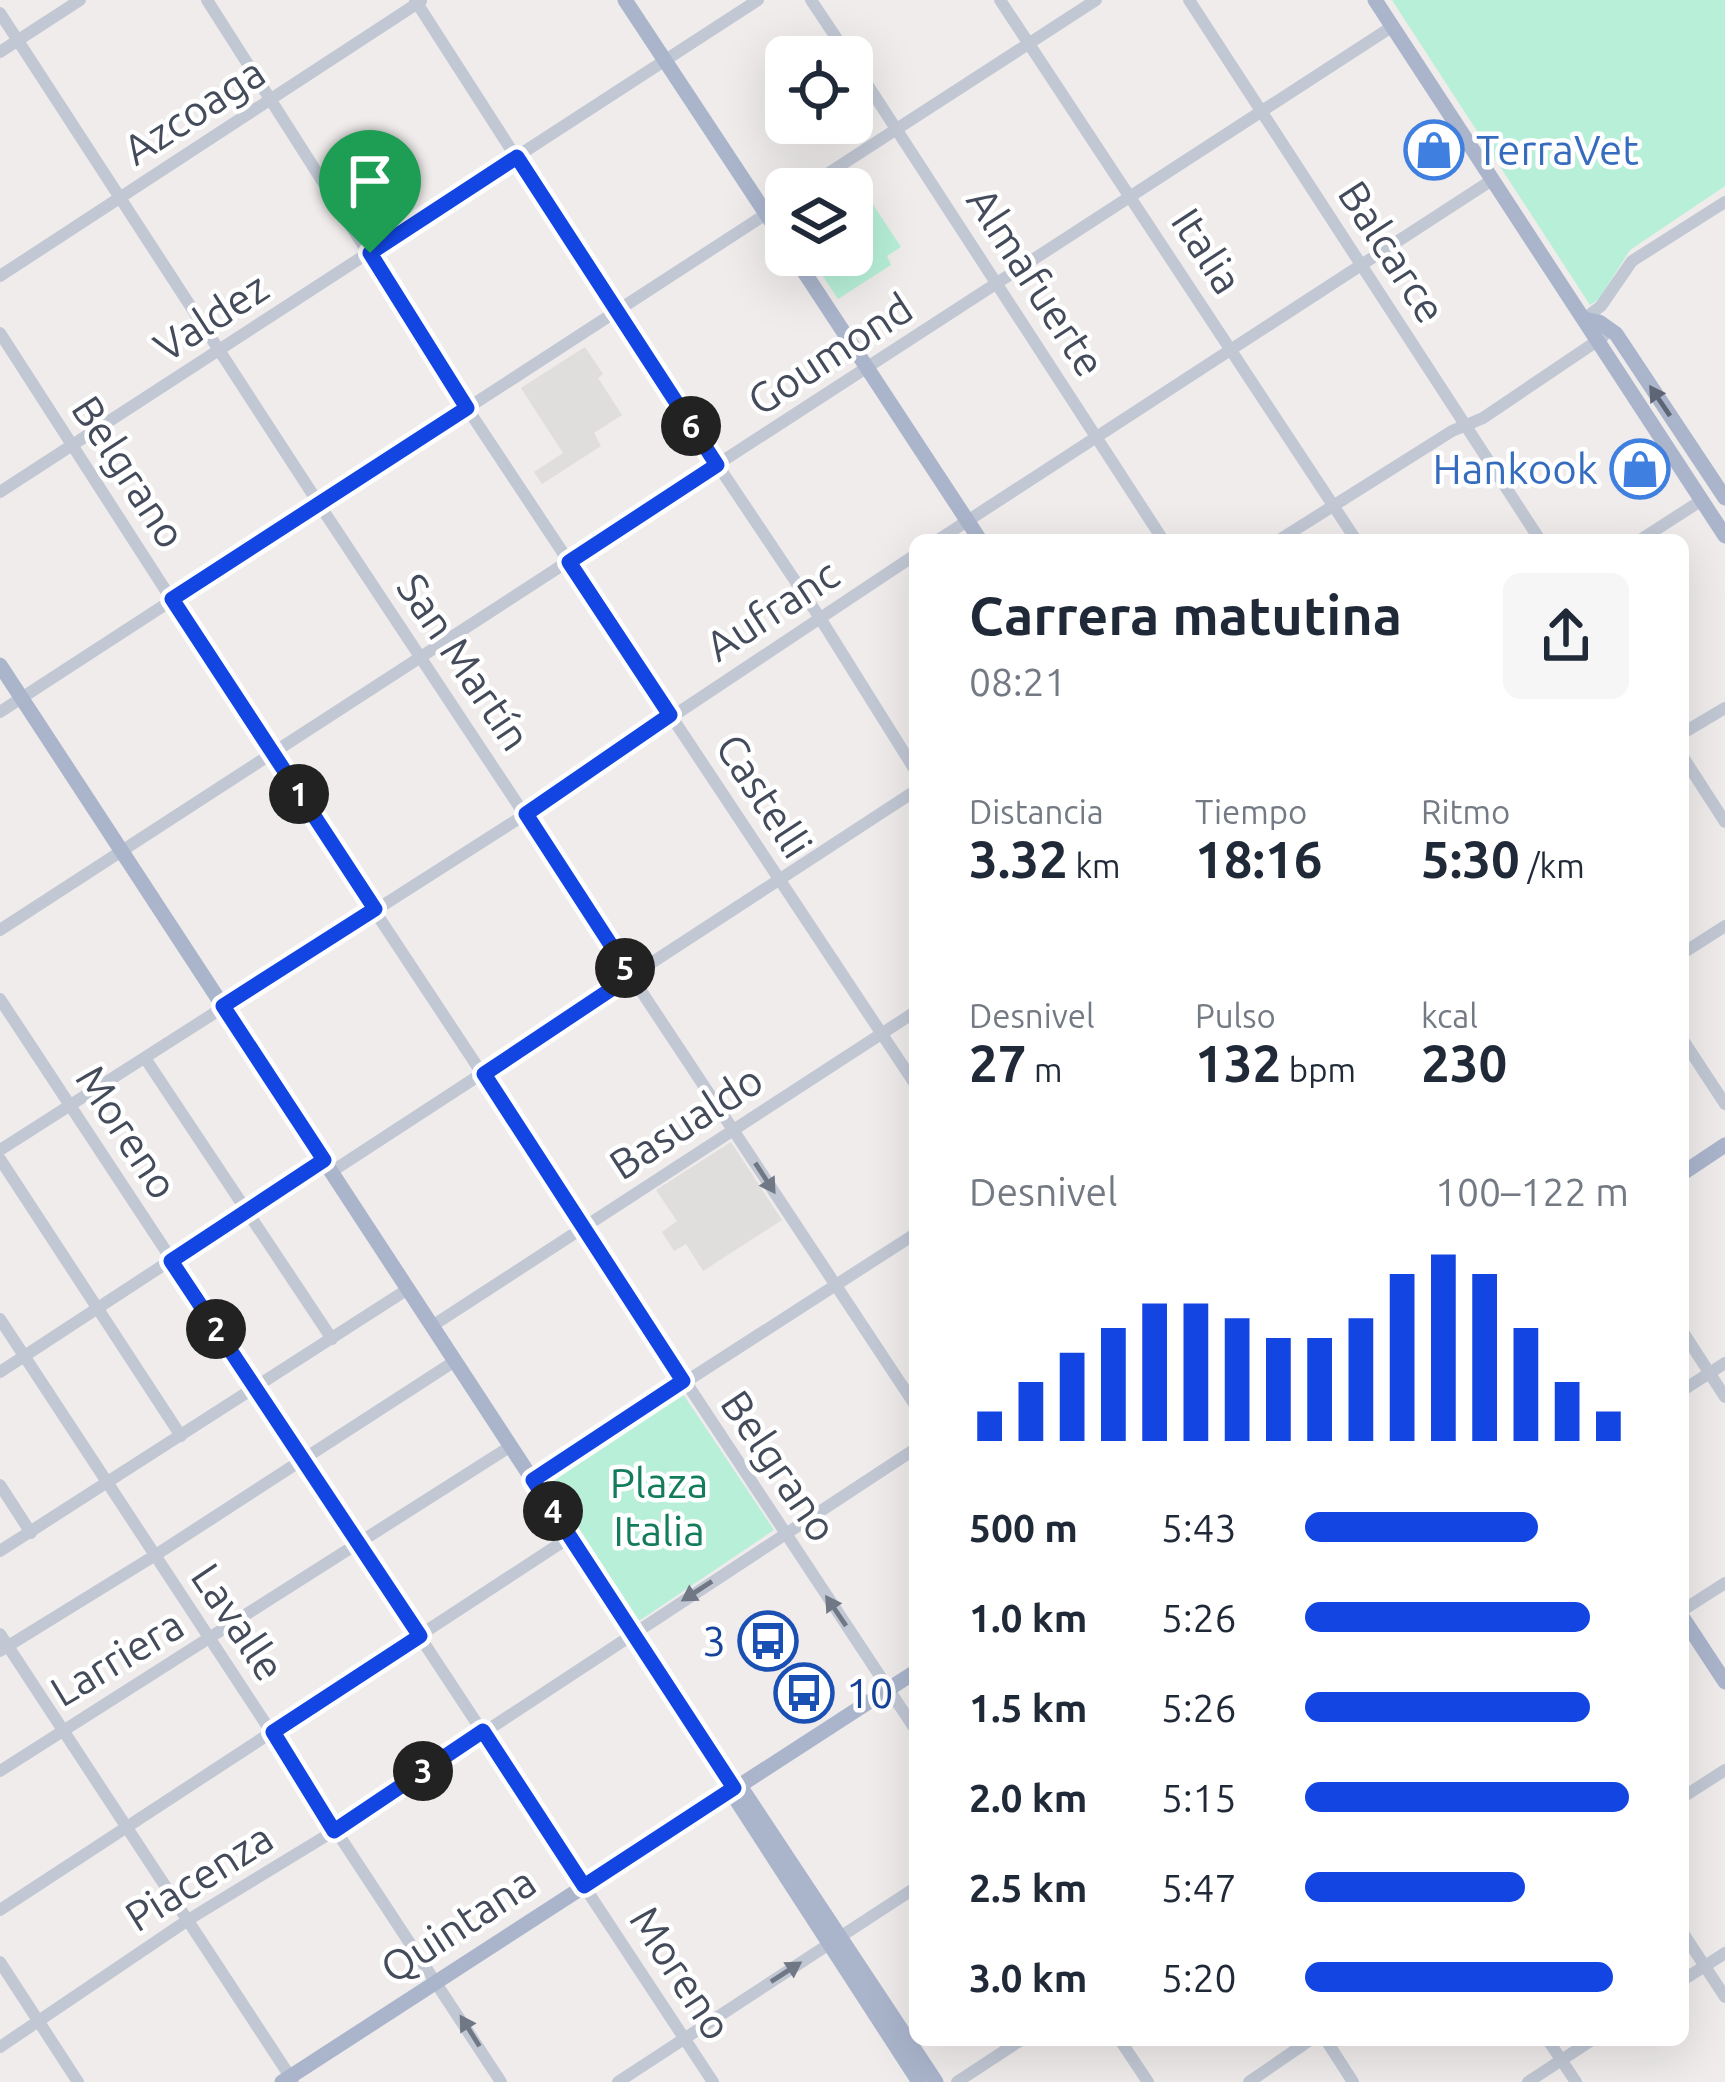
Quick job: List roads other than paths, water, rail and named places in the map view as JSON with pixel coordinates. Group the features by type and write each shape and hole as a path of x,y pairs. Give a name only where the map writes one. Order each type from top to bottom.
{"main road":[{"path":"626,0 765,212"},
{"path":"1376,0 1725,536"},
{"path":"807,276 976,534"},
{"path":"1584,320 1593,319 1610,328 1723,492"},
{"path":"0,664 734,1788 744,1792 919,2082"},
{"path":"1689,1169 1725,1145"},
{"path":"1689,1624 1725,1682"},
{"name":"Quintana","path":"289,2080 909,1676"},
{"path":"833,1941 935,2082"}],"street":[{"path":"0,52 80,0"},
{"name":"Castelli","path":"207,0 467,408 909,1075"},
{"name":"Valdez","path":"0,492 758,0"},
{"name":"Almafuerte","path":"811,0 835,36"},
{"name":"Italia","path":"1000,0 1351,534"},
{"path":"836,168 1096,0"},
{"name":"Balcarce","path":"1189,0 1536,534"},
{"path":"419,1 616,313 909,760"},
{"name":"Azcoaga","path":"0,276 419,1"},
{"name":"San Martín","path":"0,13 909,1396"},
{"name":"Goumond","path":"0,930 1393,26"},
{"name":"Almafuerte","path":"873,93 1158,534"},
{"path":"947,534 1492,180"},
{"path":"1584,320 1601,306 1632,261 1725,202"},
{"path":"0,712 765,215"},
{"path":"1289,534 1483,418 1610,328"},
{"name":"Belgrano","path":"0,333 909,1720"},
{"path":"1649,534 1702,500"},
{"name":"Aufranc","path":"0,1154 70,1103 526,814 909,559"},
{"path":"1689,730 1725,708"},
{"path":"1689,766 1725,822"},
{"path":"0,1372 246,1212 484,1074 909,795"},
{"path":"1689,949 1725,926"},
{"name":"Moreno","path":"0,999 713,2082"},
{"name":"Basualdo","path":"432,1325 909,1016"},
{"path":"1689,1049 1725,1105"},
{"path":"145,1058 332,1339"},
{"path":"0,1154 182,1436"},
{"path":"533,1480 909,1238"},
{"path":"0,1551 408,1289"},
{"name":"Lavalle","path":"0,1319 501,2082"},
{"path":"1689,1341 1725,1397"},
{"path":"289,2080 3,1644 154,1556 455,1361"},
{"path":"1689,1386 1725,1363"},
{"name":"Larriera","path":"0,1771 511,1446"},
{"name":"Piacenza","path":"0,2047 909,1453"},
{"path":"0,1485 31,1533"},
{"path":"0,1910 570,1538"},
{"path":"1689,1609 1725,1582"},
{"path":"1689,1793 1725,1770"},
{"path":"618,2082 909,1892"},
{"path":"1689,1942 1725,1997"},
{"path":"1689,1976 1725,1953"},
{"path":"0,1962 78,2082"},
{"path":"957,2082 1012,2046"},
{"path":"1124,2046 1148,2082"},
{"path":"1249,2082 1301,2046"},
{"path":"1330,2046 1353,2082"},
{"path":"1552,2046 1576,2082"},
{"path":"1528,2082 1583,2046"}],"place":[{"name":"TerraVet","path":"1434,150"},
{"name":"Hankook","path":"1640,469"},
{"name":"3","path":"768,1641"},
{"name":"10","path":"804,1693"}],"park label":[{"name":"Plaza Italia","path":"659,1507"}]}
